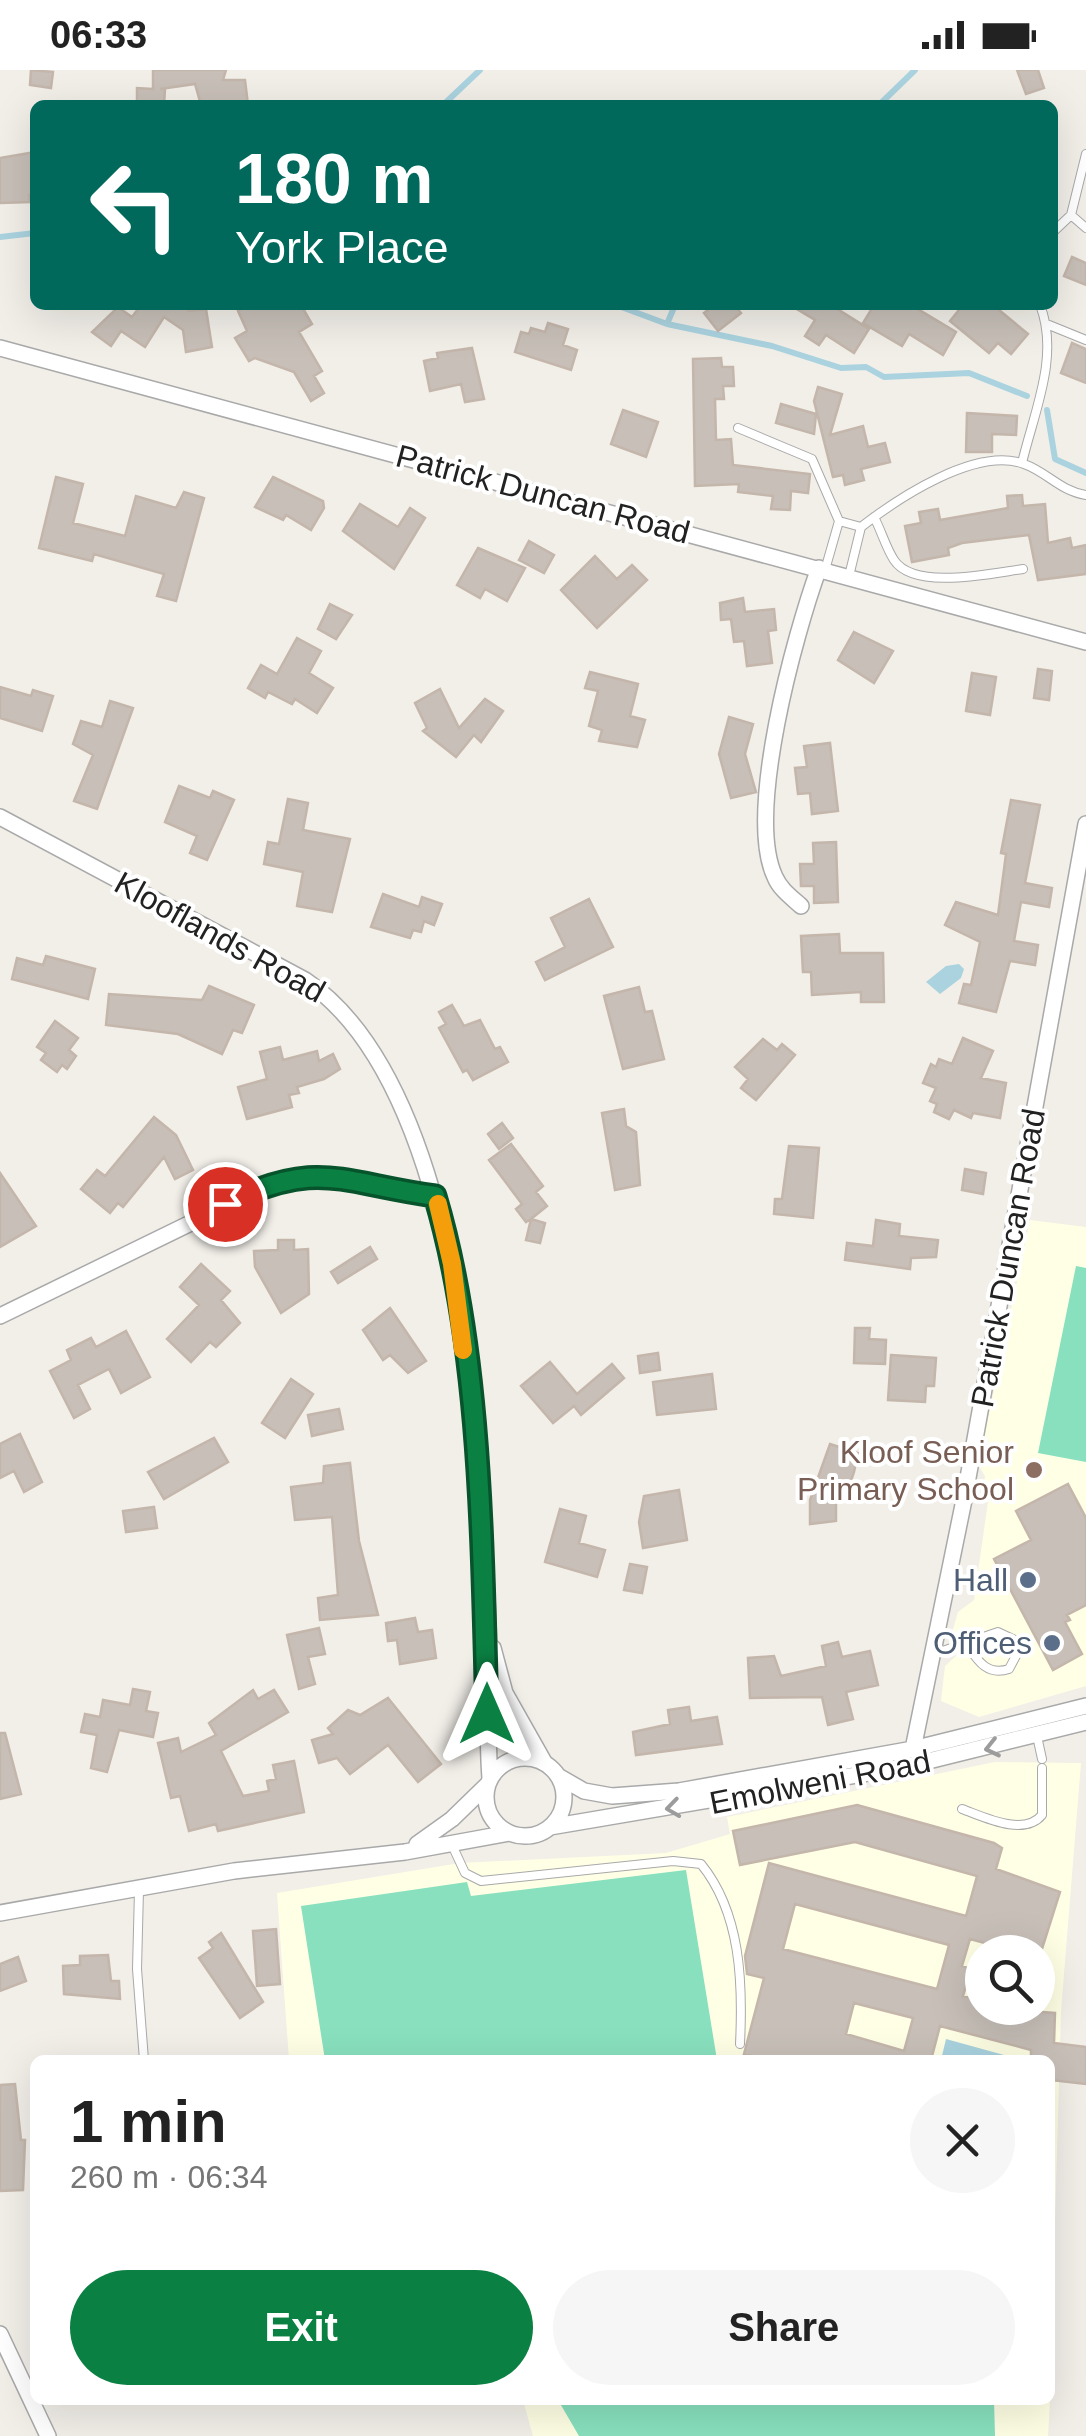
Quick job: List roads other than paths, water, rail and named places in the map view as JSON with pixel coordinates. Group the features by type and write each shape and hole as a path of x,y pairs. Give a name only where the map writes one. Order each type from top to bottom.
{"street":[{"name":"Patrick Duncan Road","path":"0,348 1086,642"},
{"path":"800,906 782,889 771,867 770,784 787,680 822,569"},
{"name":"Klooflands Road","path":"0,817 305,980 343,1008 379,1062 435,1196 452,1264 488,1629 489,1781"},
{"name":"Patrick Duncan Road","path":"913,1749 971,1464 1086,824"},
{"path":"0,1316 279,1180 315,1174 435,1196"},
{"name":"Klooflands Road","path":"488,1629 505,1693 544,1762"},
{"path":"924,1692 929,1723 940,1743"},
{"name":"Emolweni Road","path":"558,1776 584,1790 626,1798 746,1781 913,1749 1086,1706"},
{"name":"Emolweni Road","path":"550,1826 780,1791 1038,1736 1086,1722"},
{"path":"0,1913 234,1871 405,1852 509,1833 526,1836 550,1826 564,1798 558,1776 544,1762 516,1759 497,1769 440,1829 405,1852"},
{"path":"489,1781 487,1807 509,1833"},
{"path":"0,2334 30,2398"},
{"path":"33,2405 48,2436"}],"lane":[{"path":"1058,228 1071,215 1086,154"},
{"path":"1071,215 1086,228"},
{"path":"1022,463 1050,350 1048,324 1042,310"},
{"path":"1048,324 1086,340"},
{"path":"738,428 812,459 838,521 822,569"},
{"path":"849,576 860,527 939,476 1006,461 1022,463 1054,484 1086,495"},
{"path":"874,517 893,558 924,575 948,579 1023,569"},
{"path":"838,521 860,527"},
{"path":"931,1655 998,1632 1015,1640 1018,1654 1009,1669 995,1672 984,1667 967,1645"},
{"path":"962,1809 1019,1826 1034,1824 1042,1815 1038,1736"},
{"path":"451,1841 466,1874 481,1881 673,1861 701,1864 721,1888 732,1923 740,2044"},
{"path":"139,1888 137,1969 144,2055"}],"water":[{"path":"959,964 964,969 961,978 940,994 926,982 946,966"},
{"path":"946,2039 1004,2055 942,2055"}],"waterway":[{"path":"448,100 480,70"},
{"path":"884,100 915,70"},
{"path":"0,237 30,234"},
{"path":"629,310 667,324 673,310"},
{"path":"667,324 772,346 841,368 866,367 884,377 969,373 1027,396"},
{"path":"1047,410 1055,459 1086,473"}],"place":[{"name":"Kloof Senior Primary School","path":"1034,1470"},
{"name":"Hall","path":"1028,1580"},
{"name":"Offices","path":"1052,1643"}]}
